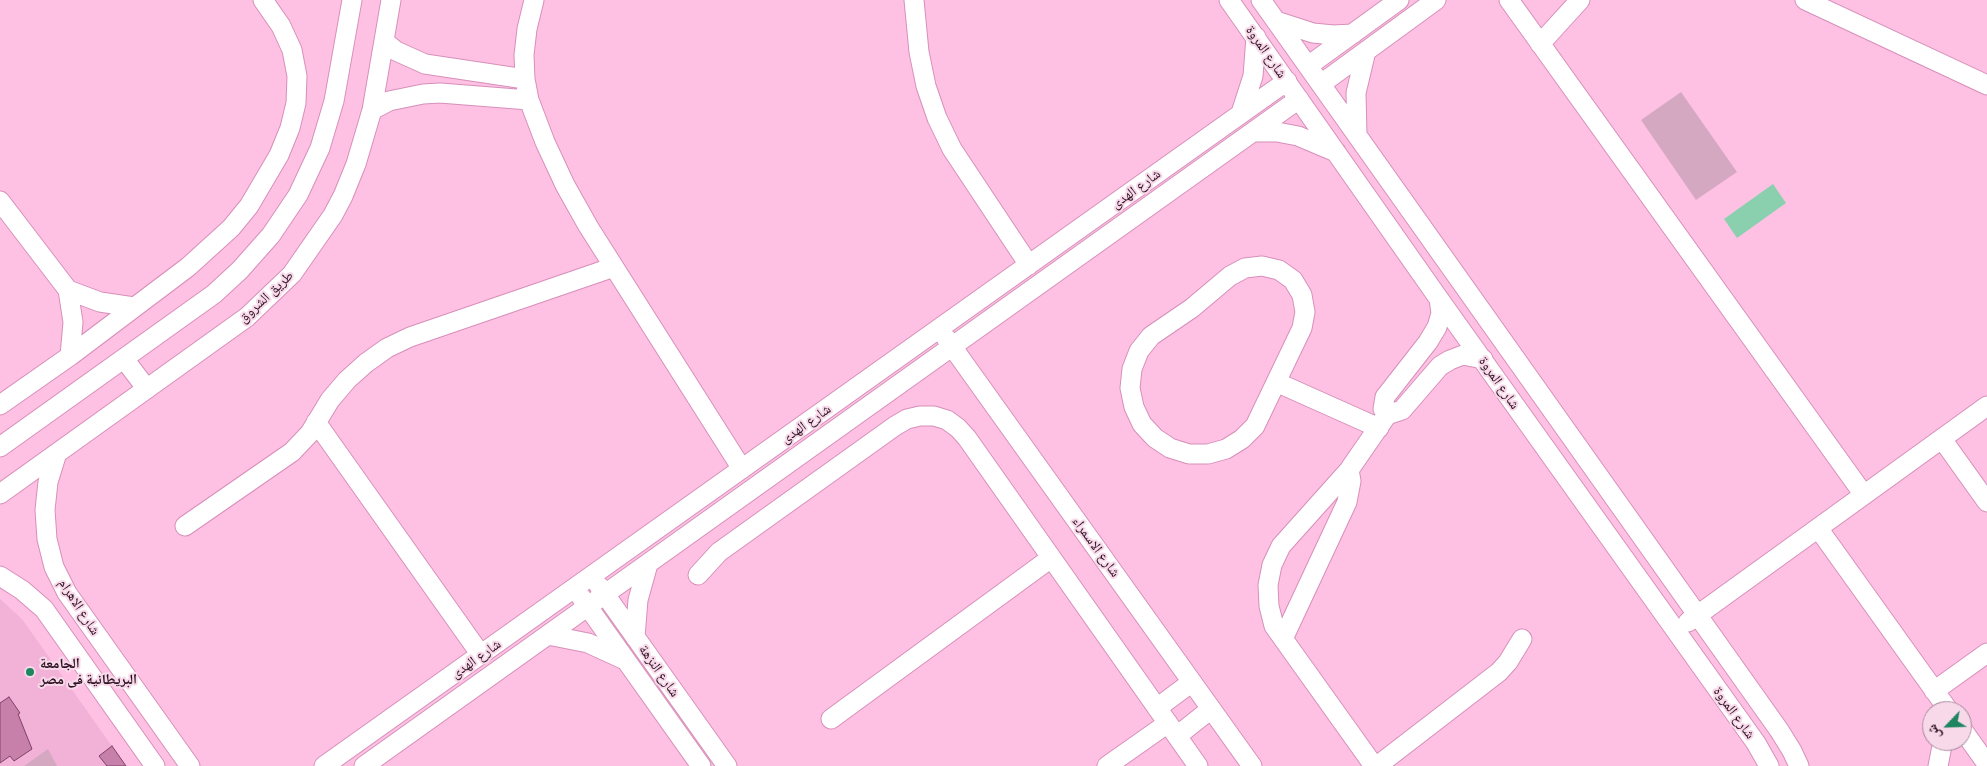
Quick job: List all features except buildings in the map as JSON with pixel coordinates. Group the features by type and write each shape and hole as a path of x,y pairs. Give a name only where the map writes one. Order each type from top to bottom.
{"street":[{"path":"0,405 70,356 188,267 231,228 249,206 279,155 290,128 296,102 297,76 292,50 281,26 263,0"},
{"path":"0,447 214,294 240,270 271,235 298,195 320,148 334,101 352,0"},
{"name":"طريق الشروق","path":"0,494 247,317 292,274 327,224 343,196 366,138 391,0"},
{"path":"534,0 527,29 524,55 525,79 529,100 565,185 588,226 742,469"},
{"path":"914,0 919,52 926,86 937,118 952,150 1029,265"},
{"name":"شارع المروة","path":"1229,0 1439,299 1756,743 1769,766"},
{"name":"شارع المروة","path":"1261,0 1779,730 1799,766"},
{"path":"1308,66 1399,0"},
{"path":"1321,84 1436,0"},
{"path":"1509,0 1864,495"},
{"path":"1540,44 1580,0"},
{"path":"1805,0 1987,85"},
{"path":"1276,21 1314,33 1333,35 1353,34"},
{"path":"1241,114 1252,76 1256,37"},
{"path":"384,41 410,58 425,64 525,79"},
{"path":"1358,136 1356,92 1366,51"},
{"name":"شارع الهدى","path":"324,766 1287,81"},
{"path":"372,110 389,101 423,94 440,93 529,100"},
{"name":"شارع الهدى","path":"364,766 1256,132 1299,99"},
{"path":"1256,132 1277,132 1298,136 1318,143 1337,153"},
{"path":"0,201 68,290 73,322 70,356"},
{"path":"1262,266 1279,270 1293,280 1302,295 1305,312 1302,328 1276,382 1255,426 1242,439 1226,449 1208,454 1189,454 1170,448 1155,438 1142,424 1134,407 1130,388 1132,369 1139,351 1150,336 1192,308 1230,276 1245,268 1262,266"},
{"path":"185,526 292,452 301,443 330,400 347,380 387,348 410,337 614,267"},
{"path":"68,290 100,302 134,306"},
{"path":"1383,422 1384,397 1437,328 1441,313 1439,299"},
{"name":"شارع الاسمراء","path":"939,329 1252,766"},
{"path":"1483,359 1462,356 1440,366 1402,410 1383,422 1349,470 1281,546 1272,565 1268,585 1269,606 1274,626 1283,640 1375,766 1499,672 1522,640"},
{"path":"124,359 147,389"},
{"path":"1276,382 1383,422"},
{"path":"1676,631 1987,406"},
{"path":"698,575 719,552 895,426 907,419 920,416 940,418 958,428 1198,766"},
{"path":"316,422 481,655"},
{"path":"1942,439 1987,502"},
{"name":"شارع الاهرام","path":"57,453 47,491 45,510 47,539 54,567 67,593 190,766"},
{"path":"1283,640 1347,502 1351,481 1349,470"},
{"path":"1818,528 1942,701"},
{"path":"831,719 1051,558"},
{"path":"635,637 638,600 648,564"},
{"name":"شارع الاهرام","path":"0,576 22,590 44,609 155,766"},
{"name":"شارع النزهة","path":"592,576 727,766"},
{"name":"شارع النزهة","path":"575,588 701,766"},
{"path":"44,609 67,593"},
{"path":"548,635 588,643 625,660"},
{"path":"1934,691 1987,653"},
{"path":"1168,722 1192,682"},
{"path":"1107,766 1168,722 1211,709"},
{"path":"1972,743 1987,764"},
{"path":"1938,766 1941,751"}],"shaded area":[{"path":"1681,92 1737,172 1696,200 1641,120"},
{"path":"1773,184 1786,203 1737,238 1724,219"},
{"name":"الجامعة البريطانية فى مصر","path":"0,599 22,619 126,766 0,766"},
{"path":"48,749 57,766 24,766"}],"place":[{"name":"الجامعة البريطانية فى مصر","path":"30,672"}]}
